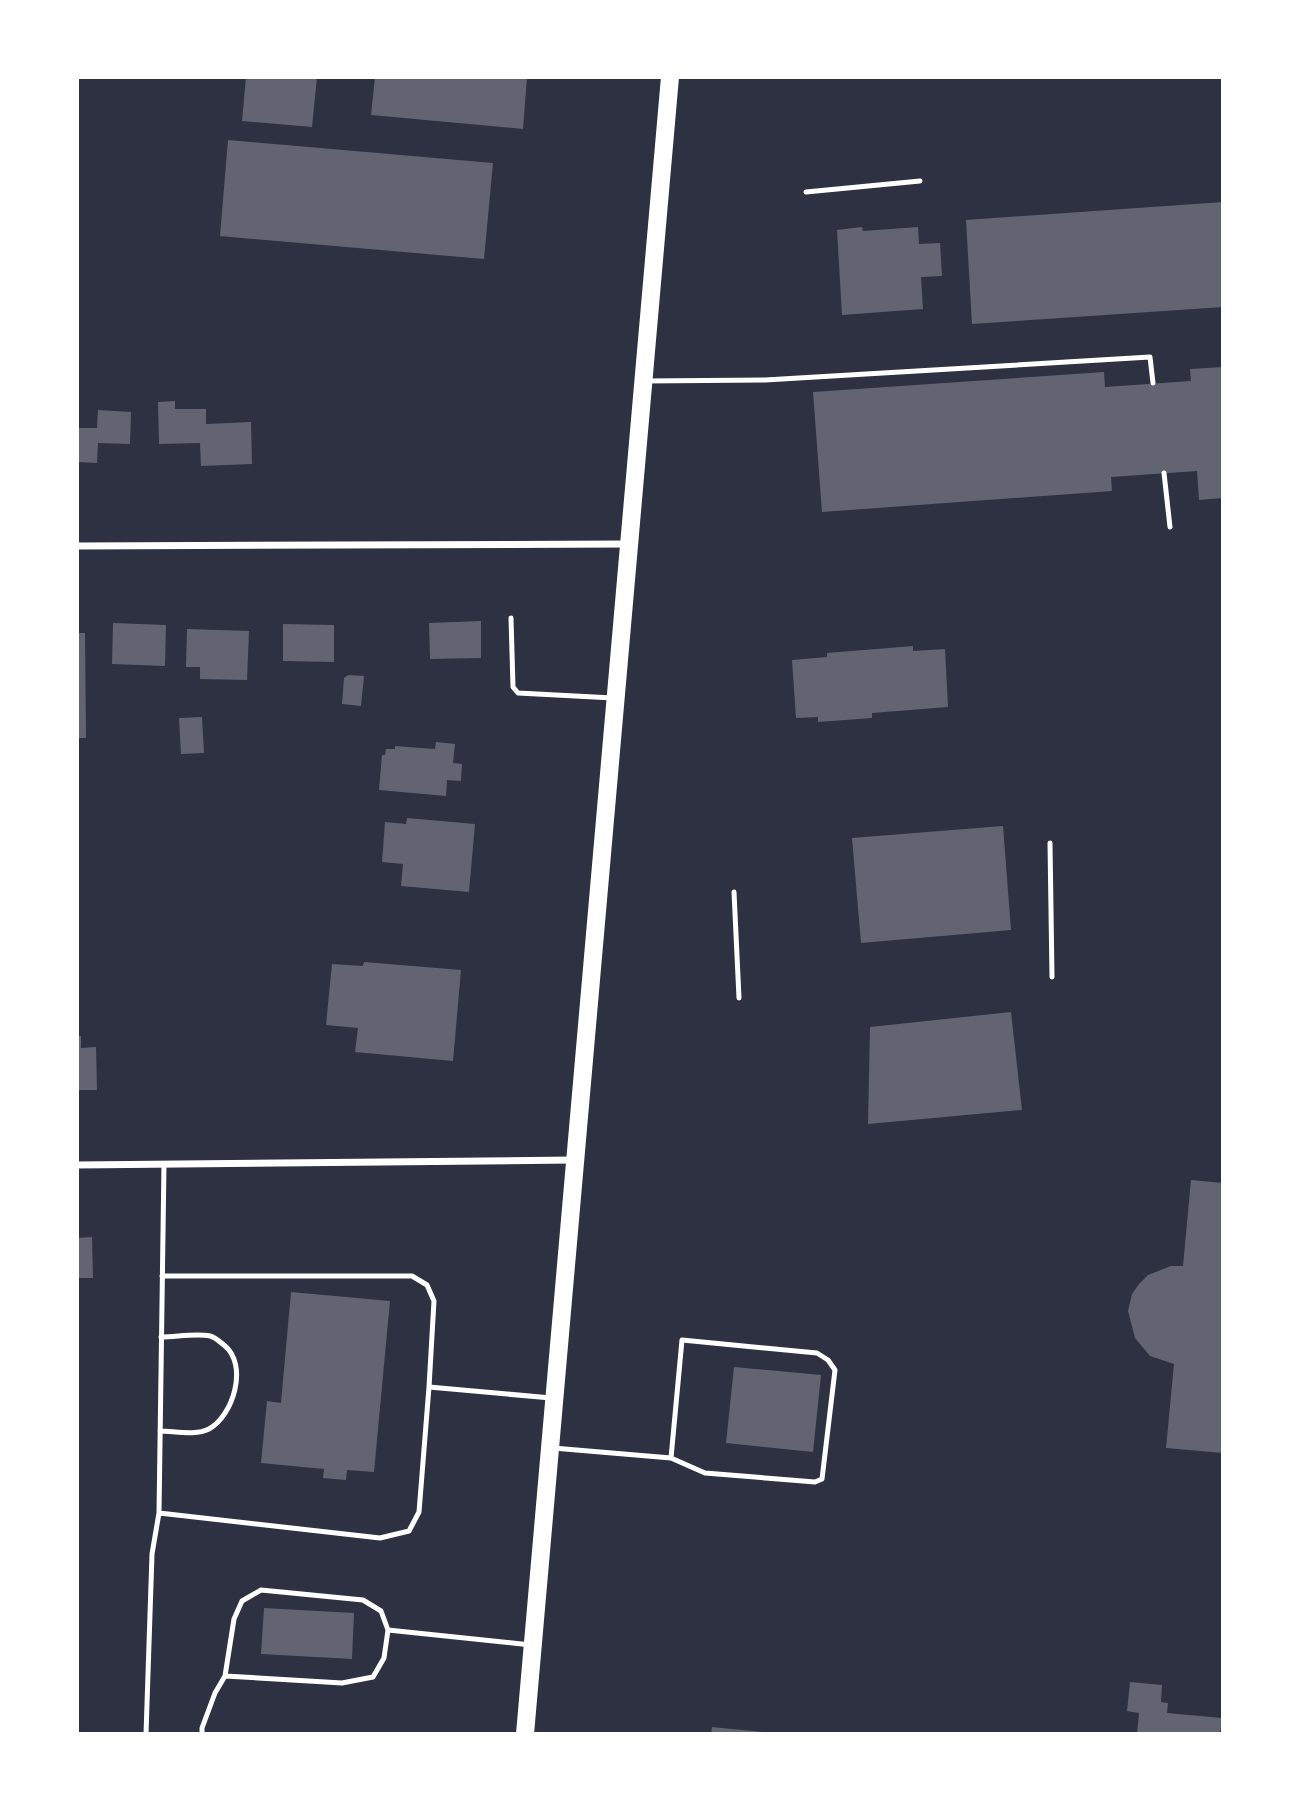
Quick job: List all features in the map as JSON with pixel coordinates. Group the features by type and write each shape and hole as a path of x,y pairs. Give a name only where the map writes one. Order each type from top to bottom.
{"main road":[{"path":"525,1734 670,77"}],"street":[{"path":"77,546 629,544"},
{"path":"77,1165 575,1160"}],"lane":[{"path":"806,192 920,181"},
{"path":"644,381 765,380 1150,357 1153,383"},
{"path":"1164,473 1170,527"},
{"path":"511,618 513,687 518,693 615,698"},
{"path":"1051,843 1052,977"},
{"path":"734,892 739,998"},
{"path":"146,1734 152,1554 159,1513 163,1164"},
{"path":"159,1513 380,1538 410,1531 419,1512 434,1301 427,1285 412,1276 162,1276"},
{"path":"160,1431 197,1432 210,1429 237,1388 237,1366 229,1350 212,1336 161,1337"},
{"path":"550,1448 671,1458 705,1473 815,1482 822,1479 835,1370 828,1360 817,1353 682,1340 671,1458"},
{"path":"429,1387 554,1399"},
{"path":"202,1734 215,1693 225,1676 234,1619 242,1601 261,1590 363,1600 381,1611 388,1630 384,1658 373,1677 342,1683 225,1676"},
{"path":"388,1630 533,1645"}],"building":[{"path":"246,77 317,77 312,127 242,121"},
{"path":"375,77 527,77 523,129 371,115"},
{"path":"228,140 493,163 484,259 220,236"},
{"path":"1223,202 1223,307 972,324 966,220"},
{"path":"862,227 863,231 918,227 919,244 940,243 942,276 921,277 923,309 842,315 837,230"},
{"path":"1223,367 1223,498 1199,500 1197,471 1111,477 1112,491 822,512 813,392 1104,372 1105,387 1191,381 1190,369"},
{"path":"175,401 175,409 206,409 206,424 251,422 252,464 201,466 200,443 159,444 158,402"},
{"path":"98,410 131,412 130,444 98,443 97,463 77,462 77,428 97,428"},
{"path":"481,621 481,658 430,659 429,623"},
{"path":"113,623 166,625 165,666 112,664"},
{"path":"283,624 334,625 334,662 283,661"},
{"path":"187,629 249,631 247,680 200,679 200,667 186,667"},
{"path":"77,633 85,633 86,738 77,738"},
{"path":"913,646 913,651 945,649 948,707 872,713 872,718 818,722 818,717 796,718 792,660 827,657 827,653"},
{"path":"348,675 364,676 361,706 342,704 344,678"},
{"path":"202,717 204,753 181,754 179,718"},
{"path":"436,742 455,744 453,763 462,764 461,781 447,780 446,796 379,790 382,755 385,755 386,749 395,749 395,746 435,749"},
{"path":"407,818 475,824 469,892 401,886 403,864 382,862 385,822 406,824"},
{"path":"1003,826 1011,930 861,943 852,838"},
{"path":"364,962 461,970 453,1061 355,1052 358,1028 326,1025 332,964 363,966"},
{"path":"1011,1012 1022,1110 868,1124 870,1027"},
{"path":"77,1036 81,1036 81,1048 96,1047 97,1090 77,1090"},
{"path":"1191,1180 1223,1183 1223,1453 1166,1448 1174,1364 1150,1356 1135,1338 1128,1311 1132,1294 1148,1275 1171,1266 1183,1266"},
{"path":"92,1237 93,1278 77,1278 77,1238"},
{"path":"291,1292 390,1301 374,1472 347,1470 346,1480 323,1478 324,1469 261,1463 267,1401 281,1403"},
{"path":"734,1367 821,1375 813,1452 726,1443"},
{"path":"264,1608 354,1613 352,1659 261,1654"},
{"path":"1130,1682 1162,1685 1161,1702 1168,1703 1167,1713 1222,1718 1220,1734 1137,1734 1139,1713 1127,1711"},
{"path":"712,1727 763,1732 711,1734"}]}
